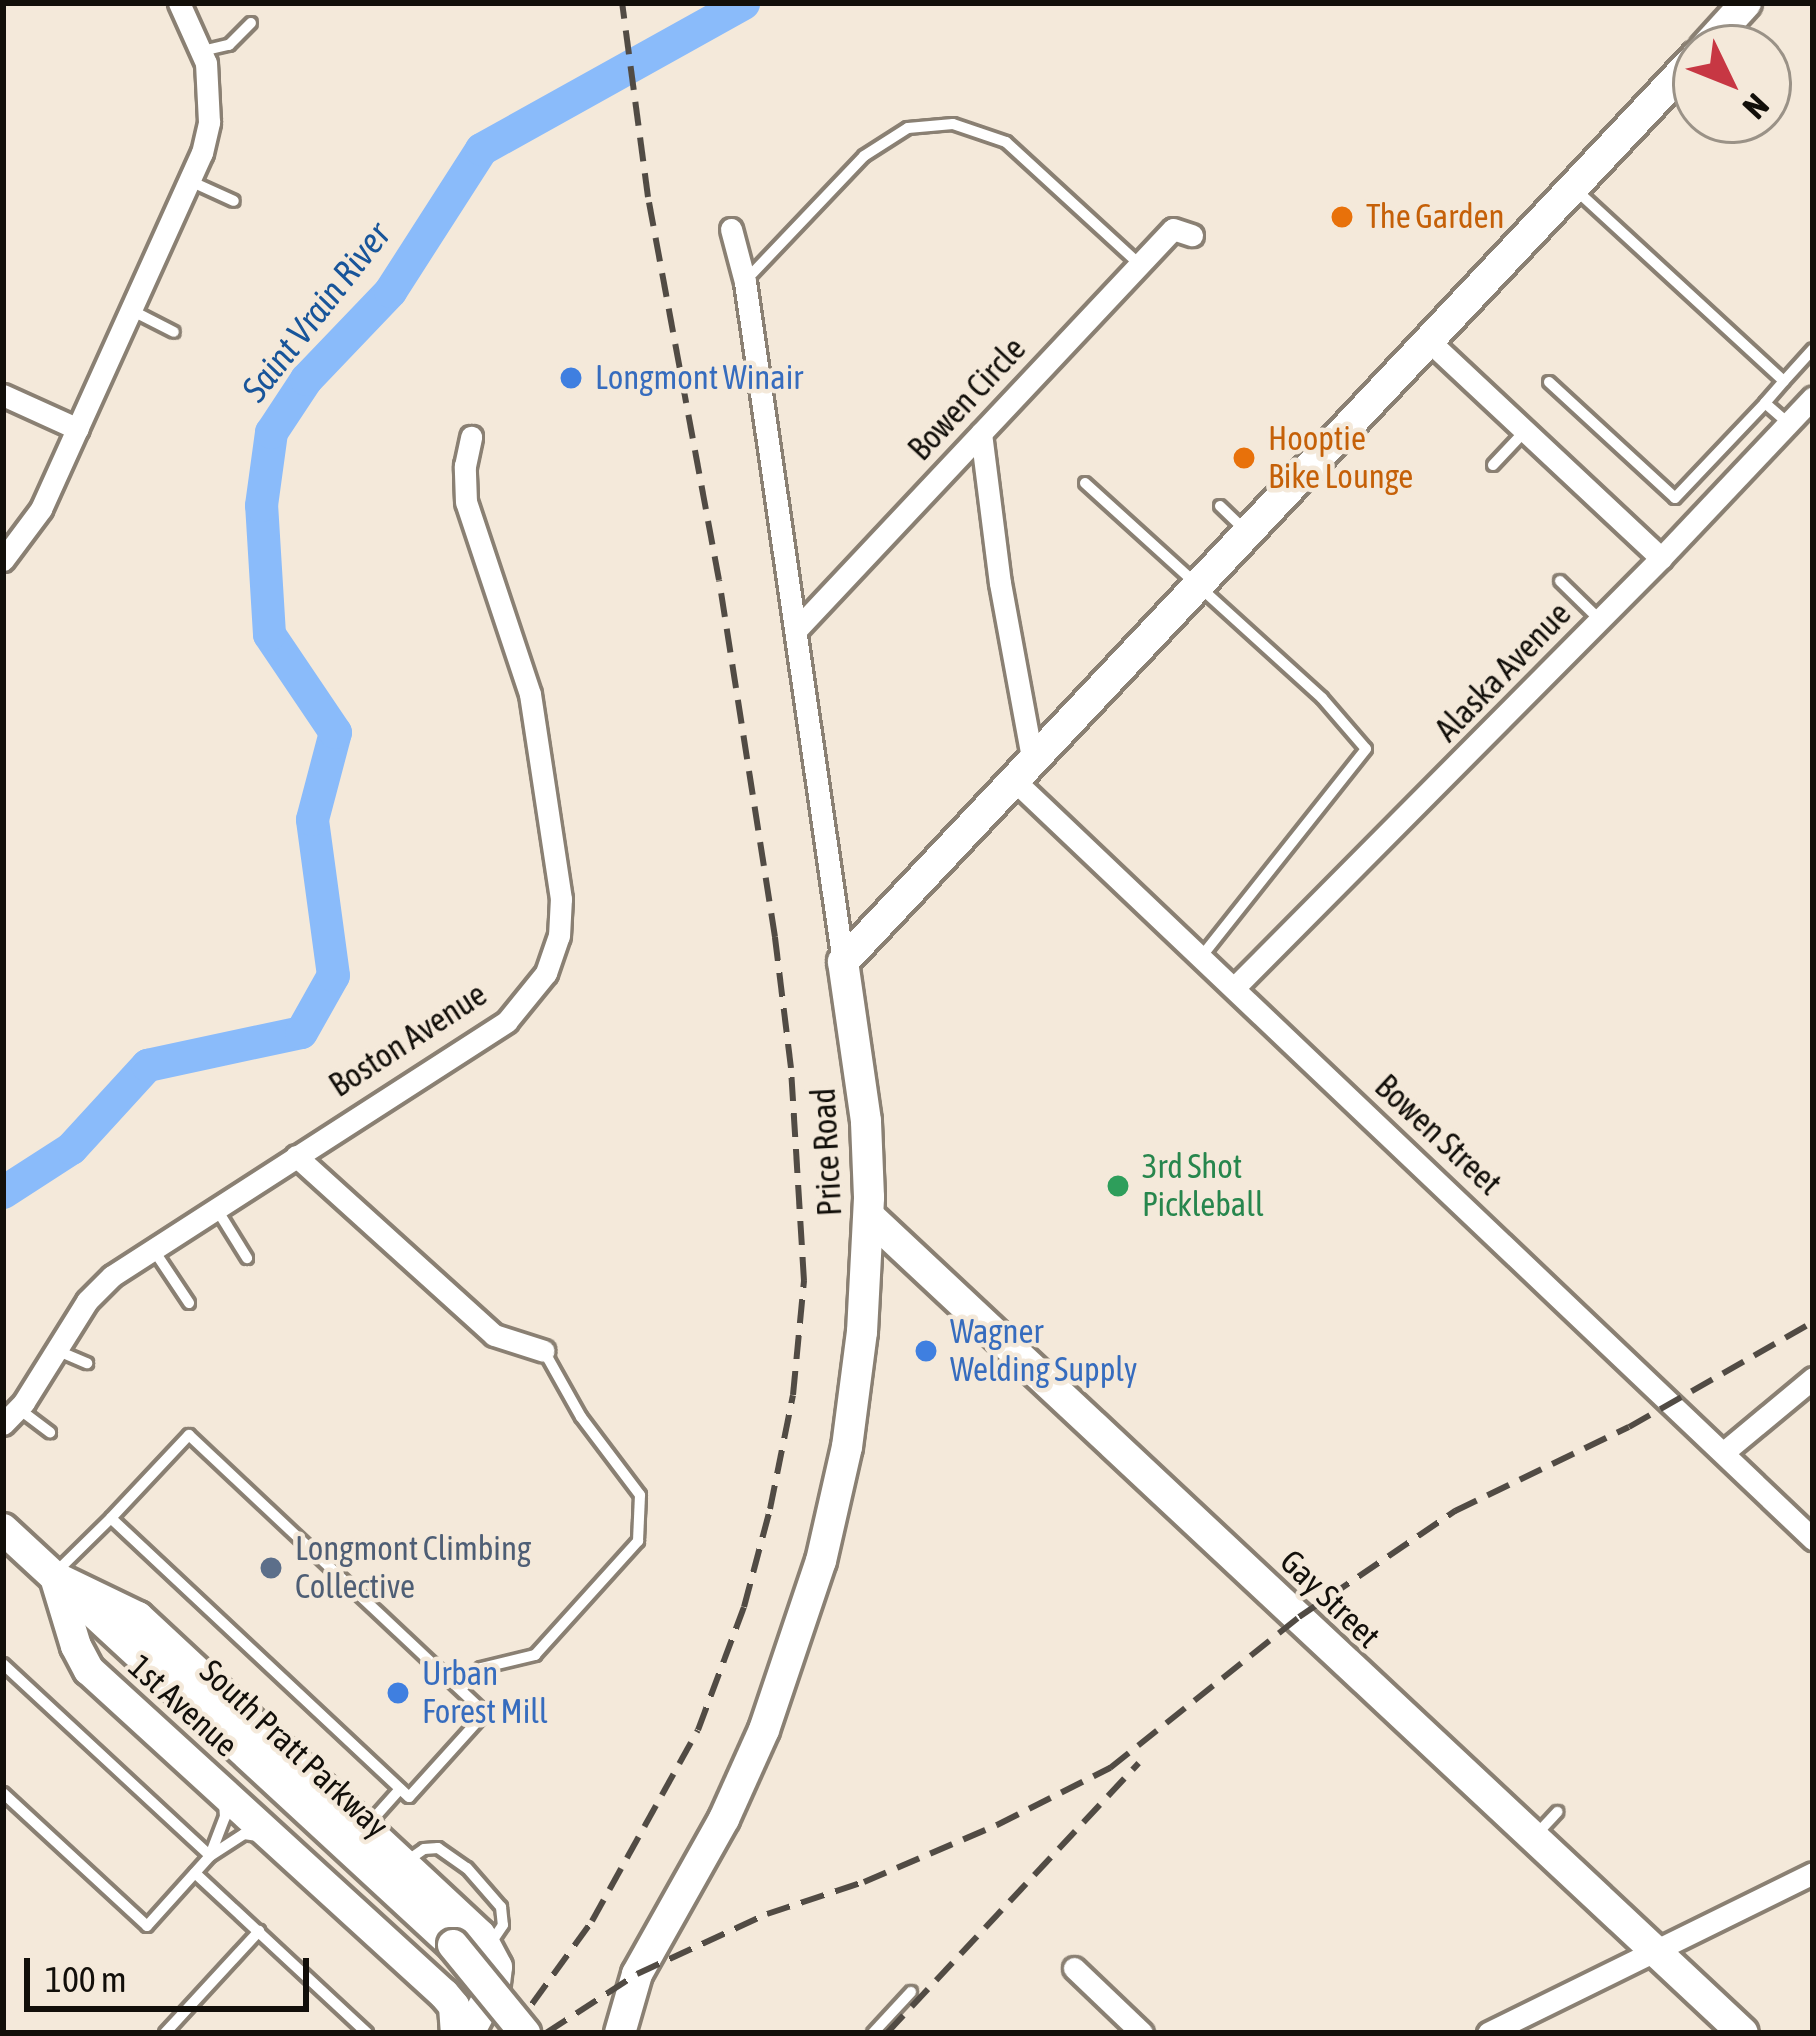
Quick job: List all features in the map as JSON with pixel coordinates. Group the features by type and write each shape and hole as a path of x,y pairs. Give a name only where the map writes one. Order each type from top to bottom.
{"street":[{"path":"3,560 40,509 78,429 190,181 209,122 202,51 179,3"},
{"path":"843,962 1249,533 1394,394 1430,341 1672,83"},
{"name":"Price Road","path":"620,2033 637,1974 724,1819 764,1730 821,1561 847,1447 862,1332 868,1216 866,1121 745,282 731,229"},
{"name":"Bowen Circle","path":"796,630 1173,229 1192,235"},
{"path":"1430,341 1661,558"},
{"path":"3,395 78,429"},
{"name":"Alaska Avenue","path":"1234,988 1661,558 1813,397"},
{"path":"981,434 1024,772"},
{"name":"Boston Avenue","path":"10,1416 87,1301 112,1276 507,1021 539,984 559,936 561,899 530,694 466,502 464,466 471,437"},
{"name":"Bowen Street","path":"1024,772 1201,957 1813,1539"},
{"path":"296,1156 494,1335 544,1351"},
{"name":"Gay Street","path":"868,1216 1429,1726 1533,1838 1743,2033"},
{"path":"1724,1452 1813,1378"},
{"name":"South Pratt Parkway","path":"3,1528 453,1945 525,2033"},
{"name":"1st Avenue","path":"54,1576 76,1646 89,1670 444,1994 454,2006 456,2033"},
{"name":"1st Avenue","path":"54,1576 138,1617 488,1947 497,1967 495,1984 469,2033"},
{"path":"1488,2033 1813,1873"},
{"path":"1074,1967 1142,2033"}],"lane":[{"path":"202,51 229,45 251,23"},
{"path":"745,282 864,156 908,128 953,124 1006,142 1139,264"},
{"path":"190,181 234,201"},
{"path":"1574,188 1784,381"},
{"path":"131,310 174,332"},
{"path":"1549,382 1675,498 1813,349"},
{"path":"1766,403 1788,423"},
{"path":"1493,465 1525,431"},
{"path":"1085,483 1322,698 1366,748 1201,957"},
{"path":"1220,506 1249,533"},
{"path":"1560,580 1600,620"},
{"path":"215,1208 248,1258"},
{"path":"153,1249 189,1303"},
{"path":"56,1350 87,1363"},
{"path":"460,1689 481,1668 535,1655 638,1541 640,1495 581,1417 544,1351"},
{"path":"10,1416 50,1432"},
{"path":"54,1576 190,1435 485,1712 409,1797 111,1518"},
{"path":"3,1664 210,1856"},
{"path":"210,1856 225,1816 213,1782"},
{"path":"364,1828 400,1789"},
{"path":"3,1793 147,1926 210,1856 244,1834 276,1839"},
{"path":"1533,1838 1557,1812"},
{"path":"195,1873 367,2033"},
{"path":"165,2033 259,1931"},
{"path":"873,2033 910,1992"}],"waterway":[{"name":"Saint Vrain River","path":"3,1192 71,1148 147,1065 301,1032 333,975 312,819 335,732 269,634 261,505 271,432 306,379 390,291 481,149 743,3"}],"railway":[{"path":"511,2033 592,1921 698,1730 744,1607 770,1509 793,1395 804,1281 791,1068 775,937 719,580 648,197 622,3"},
{"path":"546,2033 637,1974 767,1914 864,1882 997,1825 1110,1768 1299,1617 1455,1511 1629,1427 1813,1322"},
{"path":"887,2033 1139,1763"}],"place":[{"name":"The Garden","path":"1342,217"},
{"name":"Longmont Winair","path":"571,378"},
{"name":"Hooptie Bike Lounge","path":"1244,458"},
{"name":"3rd Shot Pickleball","path":"1118,1186"},
{"name":"Wagner Welding Supply","path":"926,1351"},
{"name":"Longmont Climbing Collective","path":"271,1568"},
{"name":"Urban Forest Mill","path":"398,1693"}]}
